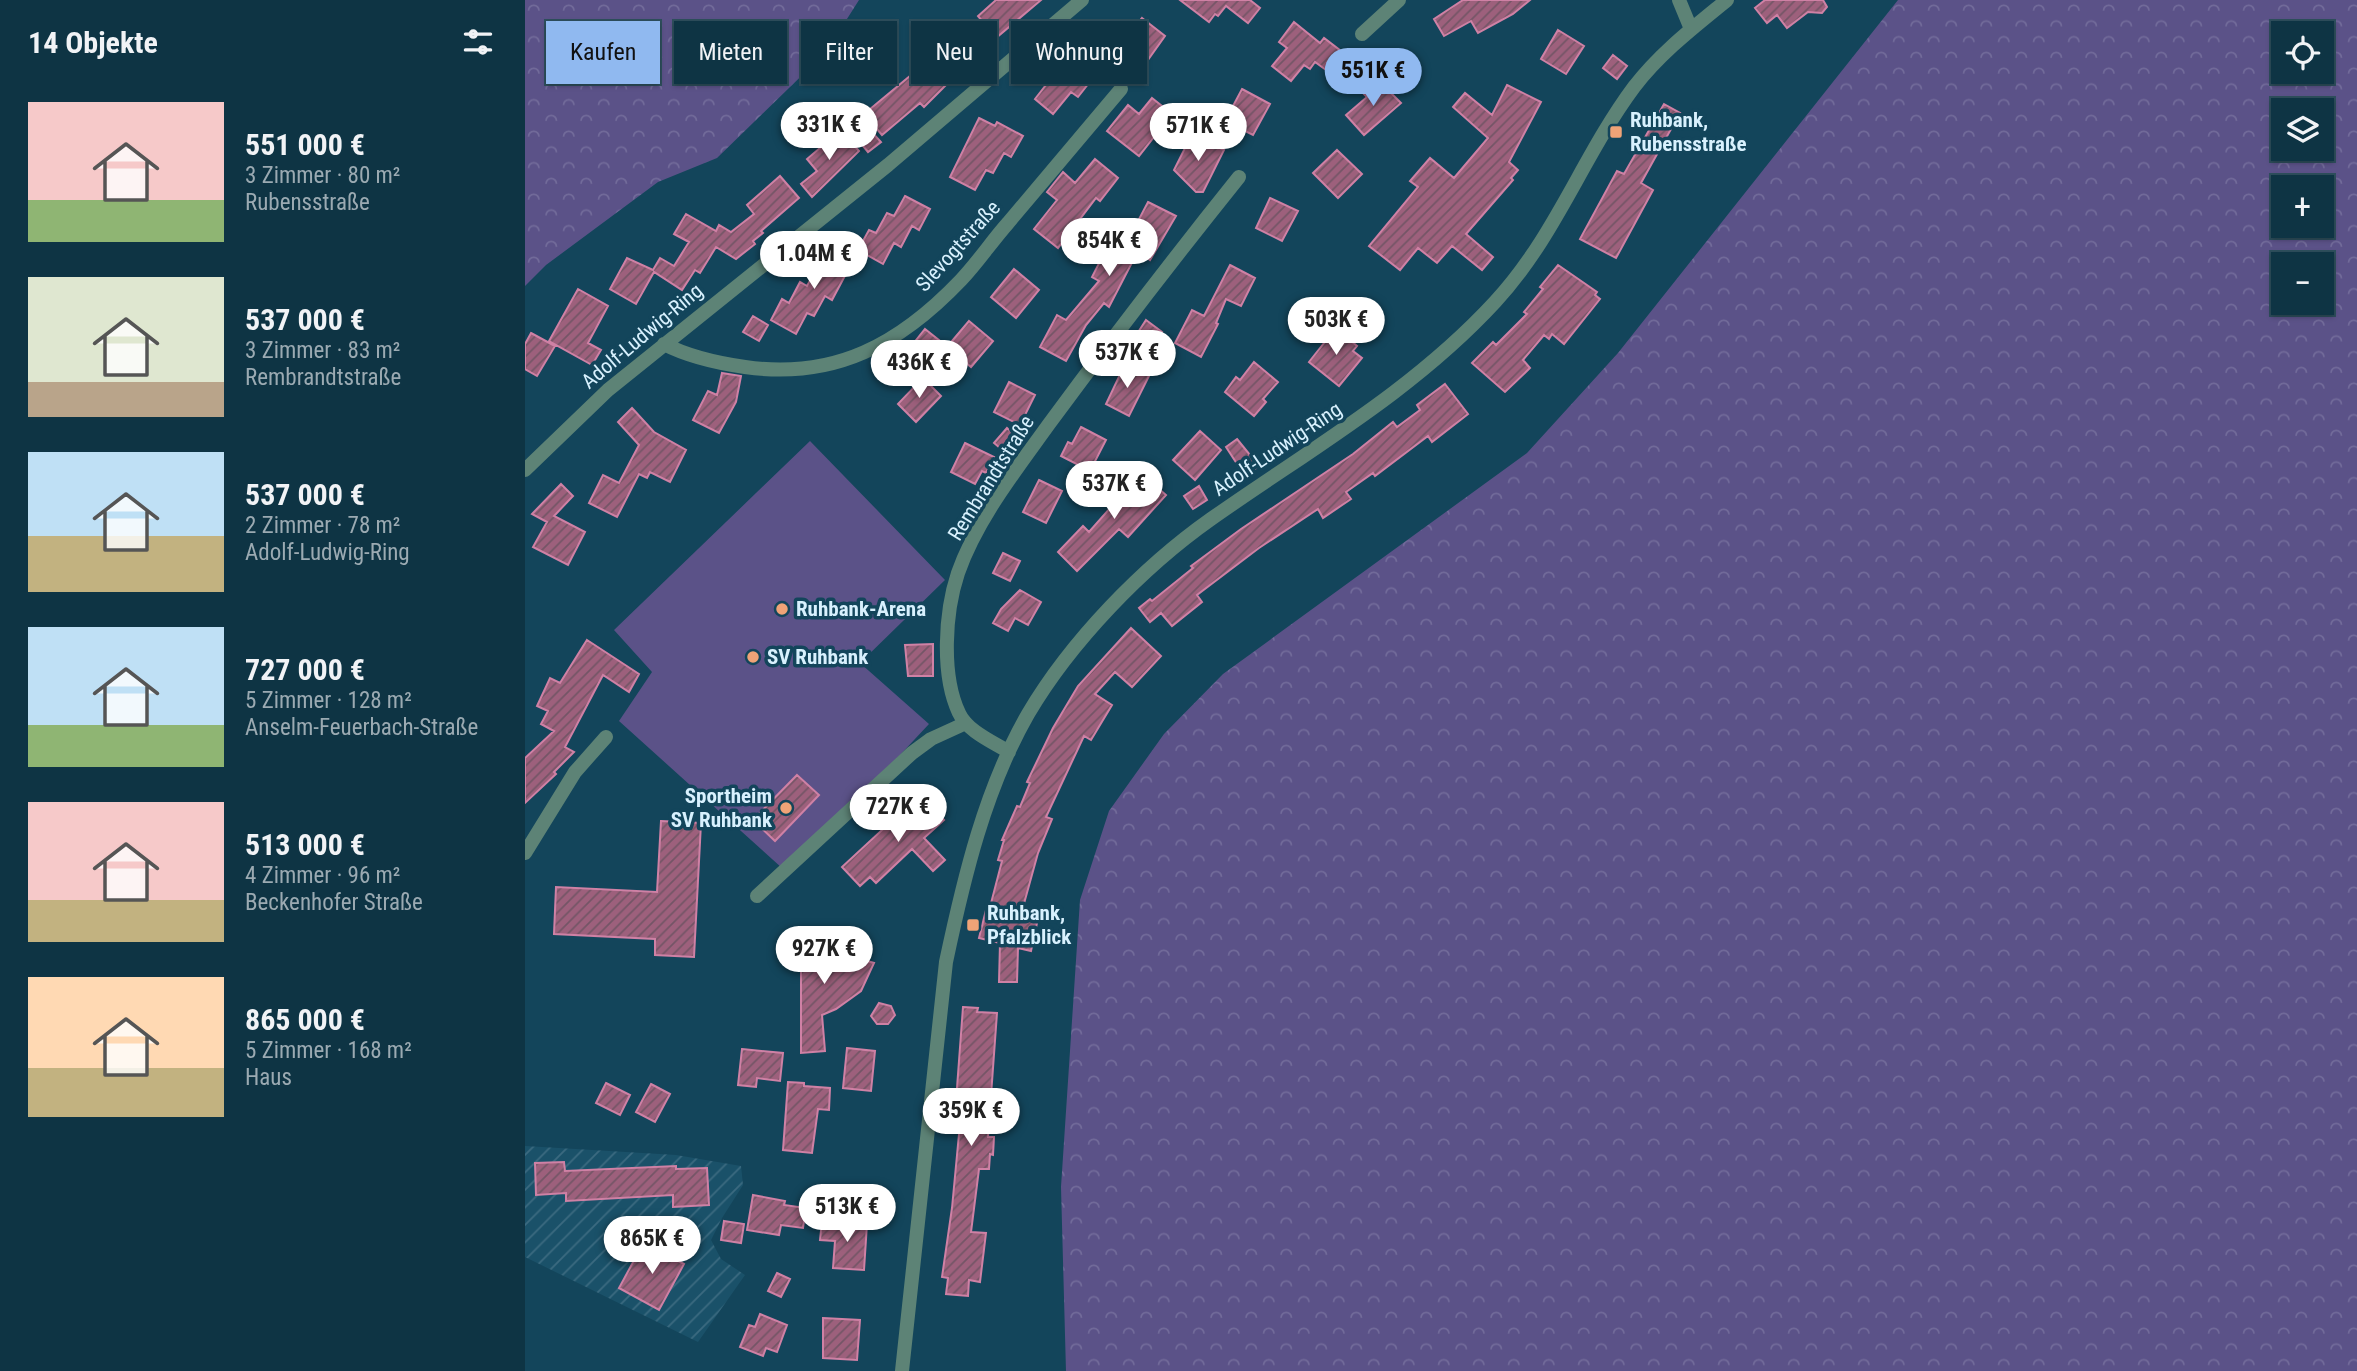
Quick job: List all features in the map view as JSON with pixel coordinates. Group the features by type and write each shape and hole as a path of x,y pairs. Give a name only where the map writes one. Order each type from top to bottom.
{"street":[{"name":"Adolf-Ludwig-Ring","path":"525,470 608,390 888,165 1082,0"},
{"path":"1362,34 1399,0"},
{"path":"1679,0 1691,29"},
{"name":"Adolf-Ludwig-Ring","path":"902,1371 943,985 952,934 981,824 1009,752 1028,713 1059,668 1128,589 1166,553 1391,396 1494,304 1547,236 1634,88 1657,60 1727,0"},
{"name":"Slevogtstraße","path":"664,344 706,360 789,371 817,368 843,361 893,338 915,323 963,278 1121,89"},
{"name":"Rembrandtstraße","path":"966,723 960,715 950,681 947,628 958,573 970,547 1005,489 1086,374 1240,177"},
{"path":"757,896 912,753 931,739 966,723 1009,752"},
{"path":"525,853 575,772 606,737"}],"shaded area":[{"path":"525,1146 676,1155 741,1166 743,1185 711,1240 721,1259 745,1275 698,1342 525,1257"}],"green space":[{"path":"525,0 859,0 846,21 801,21 801,76 717,158 658,182 546,265 525,286"},
{"path":"1898,0 2357,0 2357,1371 1066,1371 1061,1187 1080,900 1109,811 1164,734 1223,674 1527,453 1618,353"},
{"name":"SV Ruhbank","path":"810,441 945,580 860,663 929,724 782,868 619,721 652,672 614,630"}],"building":[{"path":"996,0 1041,0 1016,21 1011,21 1011,25 997,37 997,21 982,21 978,16"},
{"path":"1180,0 1250,0 1260,8 1248,23 1226,6 1209,22"},
{"path":"1463,0 1530,0 1513,14 1478,33 1471,21 1444,36 1434,19"},
{"path":"1765,0 1823,0 1827,7 1822,13 1808,12 1787,28 1777,15 1767,23 1755,8"},
{"path":"1147,22 1165,36 1147,61"},
{"path":"1294,22 1320,43 1324,38 1341,51 1326,70 1315,62 1310,69 1304,65 1291,81 1272,66 1287,48 1279,42"},
{"path":"1558,30 1584,46 1566,74 1541,59"},
{"path":"1613,55 1627,66 1617,79 1603,68"},
{"path":"911,75 911,84 947,84 924,107 920,103 882,135 864,114"},
{"path":"1378,80 1401,103 1364,135 1346,115 1367,97 1363,93"},
{"path":"1047,84 1088,84 1078,97 1071,92 1053,114 1035,99"},
{"path":"1507,85 1541,102 1509,162 1518,170 1511,178 1513,180 1466,234 1493,257 1482,270 1452,246 1437,263 1418,248 1400,270 1369,246 1418,187 1410,181 1430,158 1454,178 1488,138 1453,107 1465,93 1492,115"},
{"path":"1242,89 1270,104 1253,135 1225,121"},
{"path":"1152,98 1172,114 1139,156 1107,131 1128,105 1139,114"},
{"path":"1664,104 1680,113 1641,183 1653,190 1616,258 1580,239 1617,171 1624,174"},
{"path":"979,118 995,126 997,122 1023,136 1011,157 1004,153 993,173 986,170 975,190 950,177"},
{"path":"841,130 859,151 812,197 801,184 817,171 807,159"},
{"path":"870,130 881,142 868,152 858,140"},
{"path":"1192,134 1224,150 1203,192 1196,192 1174,170"},
{"path":"1337,150 1362,174 1338,198 1313,173"},
{"path":"1095,159 1118,178 1100,201 1096,198 1058,248 1034,229 1057,200 1047,192 1063,172 1075,183"},
{"path":"780,176 799,198 761,231 763,233 753,241 755,244 736,259 716,247 700,273 695,270 682,290 654,272 636,304 610,289 627,258 653,270 660,258 674,266 689,242 674,234 686,214 716,231 719,225 731,232 754,214 747,205"},
{"path":"905,196 930,209 919,230 912,226 901,247 894,243 883,264 858,250 869,230 876,233 887,213 894,216"},
{"path":"1270,198 1298,211 1282,241 1256,228"},
{"path":"1148,202 1176,216 1150,260 1138,251 1109,307 1104,303 1086,325 1066,361 1040,347 1057,315 1066,320 1099,281 1092,277 1114,234 1126,244"},
{"path":"837,247 855,257 832,300 825,296 814,316 807,313 796,334 771,320 782,299 789,303 800,282 807,286 822,259 828,262"},
{"path":"1230,265 1255,278 1241,306 1226,299 1216,323 1218,324 1201,357 1175,343 1192,310 1204,316"},
{"path":"1558,265 1597,292 1595,295 1600,299 1564,344 1552,334 1549,339 1544,335 1523,360 1530,368 1505,392 1472,363 1493,342 1496,345 1527,314 1524,312"},
{"path":"1014,269 1039,290 1016,318 991,297"},
{"path":"578,289 608,306 588,343 601,350 592,365 549,341"},
{"path":"753,316 768,325 759,341 743,332"},
{"path":"1146,320 1162,332 1154,343 1152,341 1142,357 1128,348"},
{"path":"969,321 993,341 971,367 947,347"},
{"path":"1336,328 1357,346 1353,351 1362,358 1339,386 1309,362"},
{"path":"925,329 940,341 923,361 909,349"},
{"path":"531,333 555,346 537,376 525,369 525,344"},
{"path":"1254,362 1278,382 1263,399 1266,402 1254,416 1225,392 1236,377 1240,380"},
{"path":"1125,364 1149,376 1129,416 1106,404"},
{"path":"722,373 741,376 736,402 719,433 693,420 708,391 717,395"},
{"path":"923,378 941,396 916,422 898,404"},
{"path":"1009,382 1035,395 1020,425 994,412"},
{"path":"1445,384 1468,414 1432,442 1428,436 1375,476 1373,473 1346,492 1351,499 1323,518 1318,509 1259,548 1197,595 1202,602 1172,626 1161,613 1150,622 1139,608 1150,599 1152,601 1193,568 1191,566 1241,529 1353,454 1393,422 1397,427 1420,410 1417,405"},
{"path":"632,408 654,432 686,450 670,482 650,472 647,478 639,474 617,517 589,503 603,475 619,483 639,445 618,422"},
{"path":"1081,427 1106,440 1090,471 1061,456 1068,442 1072,444"},
{"path":"1007,428 1019,438 1006,453 994,443"},
{"path":"1200,431 1221,450 1195,480 1173,460"},
{"path":"1237,439 1259,466 1245,476 1226,447"},
{"path":"965,443 994,457 986,473 982,471 975,484 951,472"},
{"path":"1141,473 1166,495 1128,537 1119,529 1077,571 1058,552 1083,526 1089,532"},
{"path":"1039,480 1062,491 1046,523 1023,512"},
{"path":"561,484 573,496 554,516 585,532 568,565 533,547 547,522 532,514"},
{"path":"1199,486 1207,500 1193,509 1184,496"},
{"path":"1003,553 1020,561 1010,581 993,573"},
{"path":"1020,590 1041,602 1028,625 1015,618 1008,631 993,623 1001,609"},
{"path":"1131,628 1161,656 1132,687 1115,672 1095,694 1112,705 1091,740 1084,736 1046,817 1052,819 1038,853 1020,918 1037,923 1031,951 1018,948 1017,982 999,982 1000,943 979,938 1002,861 998,860 1002,840 1017,806 1020,807 1030,783 1027,782 1053,728 1078,686"},
{"path":"587,640 639,674 629,692 603,675 565,747 574,752 554,772 556,774 525,803 525,758 554,731 541,724 548,711 537,706 550,678 560,683"},
{"path":"933,644 933,676 908,676 905,645"},
{"name":"Sportheim SV Ruhbank","path":"797,775 819,795 775,841 753,820"},
{"path":"920,795 944,820 924,838 945,860 933,871 912,849 876,883 870,877 860,886 842,867"},
{"path":"661,821 701,823 694,957 655,955 655,939 554,934 556,887 657,892"},
{"path":"793,937 829,941 828,950 874,963 861,991 836,1009 822,1015 825,1051 801,1053 801,968 791,967"},
{"path":"879,1003 891,1006 895,1015 888,1024 877,1024 871,1016"},
{"path":"963,1007 978,1008 977,1012 997,1013 988,1137 994,1137 993,1155 990,1154 989,1169 979,1169 971,1232 986,1233 980,1282 969,1280 968,1296 946,1294 948,1278 942,1277 959,1134 960,1116 955,1115"},
{"path":"847,1048 875,1051 871,1091 843,1088"},
{"path":"742,1049 783,1053 780,1081 757,1078 756,1087 738,1085"},
{"path":"788,1082 830,1088 829,1110 818,1109 812,1153 783,1150"},
{"path":"606,1083 630,1095 620,1115 596,1103"},
{"path":"651,1084 670,1094 655,1122 636,1112"},
{"path":"564,1162 565,1171 676,1166 676,1169 707,1168 709,1205 673,1207 673,1195 566,1201 566,1193 536,1195 535,1163"},
{"path":"753,1195 785,1201 784,1205 806,1208 803,1228 781,1225 779,1235 747,1230"},
{"path":"724,1221 744,1224 741,1243 721,1240"},
{"path":"822,1221 867,1224 864,1270 833,1268 835,1241 820,1240"},
{"path":"644,1242 684,1264 659,1310 619,1288"},
{"path":"777,1273 790,1279 781,1297 768,1291"},
{"path":"760,1314 787,1325 777,1352 766,1348 763,1356 740,1347 749,1325 755,1327"},
{"path":"823,1318 860,1320 857,1360 823,1358"}],"place":[{"name":"Ruhbank, Rubensstraße","path":"1616,132"},
{"name":"Ruhbank-Arena","path":"782,609"},
{"name":"SV Ruhbank","path":"753,657"},
{"name":"Sportheim SV Ruhbank","path":"786,808"},
{"name":"Ruhbank, Pfalzblick","path":"973,925"}]}
